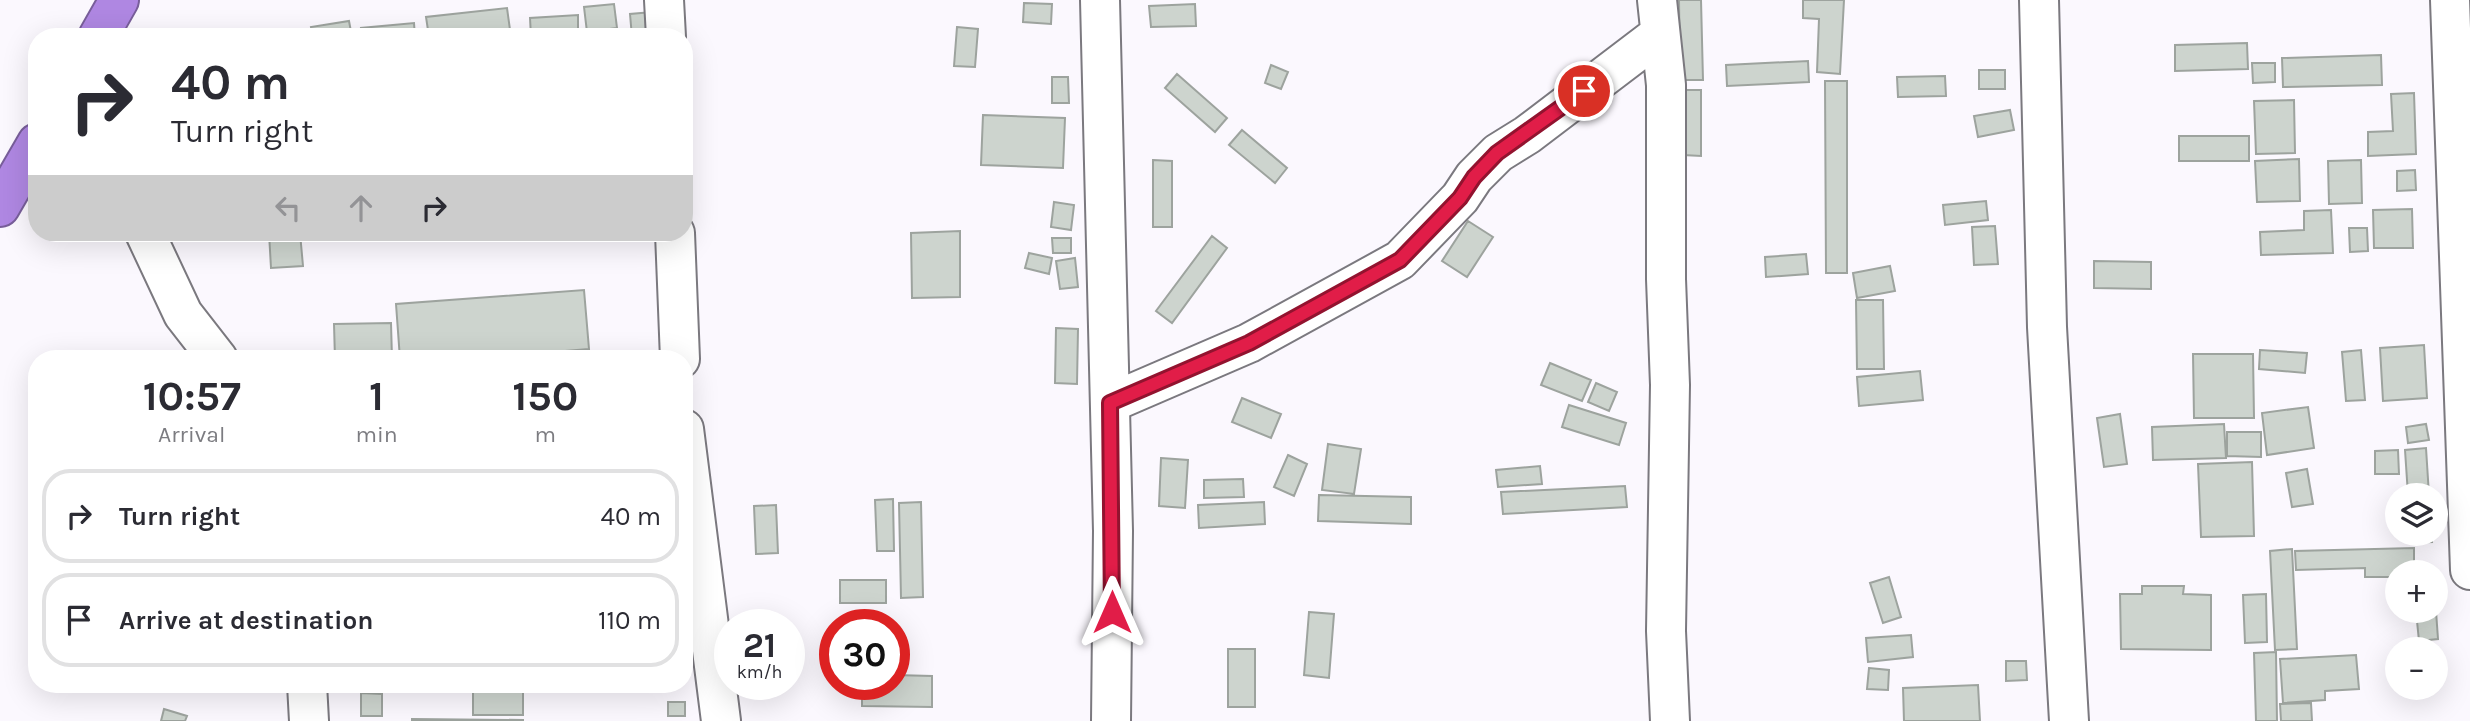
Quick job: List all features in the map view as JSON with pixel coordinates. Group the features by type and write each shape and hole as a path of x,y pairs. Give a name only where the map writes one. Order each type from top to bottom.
{"highway":[{"path":"103,28 119,0"},
{"path":"0,207 28,159"}],"street":[{"path":"664,0 666,28"},
{"path":"1100,0 1110,403 1111,721"},
{"path":"2039,0 2047,327 2069,721"},
{"path":"2451,0 2470,570"},
{"path":"1110,403 1249,343 1400,260 1460,198 1474,177 1497,153 1527,135 1658,17"},
{"path":"1658,17 1666,85 1666,279 1670,385 1666,631 1670,721"},
{"path":"149,242 183,314 211,350"},
{"path":"675,242 680,350"},
{"path":"693,500 721,721"},
{"path":"307,693 309,721"}],"building":[{"path":"1679,0 1701,0 1703,80 1680,80"},
{"path":"1803,0 1844,0 1840,74 1817,72 1819,19 1803,18"},
{"path":"1024,3 1052,4 1051,24 1023,22"},
{"path":"614,4 617,28 587,28 584,7"},
{"path":"1195,4 1196,26 1151,27 1149,6"},
{"path":"507,8 510,28 428,28 426,17"},
{"path":"652,12 653,28 631,28 630,14"},
{"path":"578,15 578,28 531,28 530,18"},
{"path":"349,21 350,28 311,28"},
{"path":"414,23 414,28 361,28"},
{"path":"957,27 978,29 975,67 954,66"},
{"path":"2247,43 2248,69 2175,71 2175,45"},
{"path":"2381,55 2382,85 2283,87 2282,58"},
{"path":"1808,61 1809,82 1727,86 1726,65"},
{"path":"2252,63 2275,63 2275,82 2253,83"},
{"path":"1271,65 1288,72 1281,89 1265,83"},
{"path":"1979,70 2005,70 2005,89 1979,89"},
{"path":"1177,74 1227,118 1215,132 1165,88"},
{"path":"1945,76 1946,96 1898,97 1897,77"},
{"path":"1052,77 1068,77 1069,103 1052,103"},
{"path":"1825,81 1847,81 1847,273 1826,273"},
{"path":"1683,90 1701,90 1701,156 1683,155"},
{"path":"2414,93 2416,154 2368,156 2368,132 2393,131 2391,94"},
{"path":"2294,100 2295,153 2256,154 2254,101"},
{"path":"2010,110 2014,130 1978,137 1974,116"},
{"path":"983,115 1065,118 1063,168 981,165"},
{"path":"1242,130 1287,168 1275,183 1229,145"},
{"path":"2179,136 2249,136 2249,161 2179,161"},
{"path":"2299,159 2300,201 2257,202 2255,161"},
{"path":"1153,160 1172,161 1172,227 1153,227"},
{"path":"2361,160 2362,203 2329,204 2328,161"},
{"path":"2415,170 2416,190 2397,191 2397,171"},
{"path":"1986,201 1988,220 1945,225 1943,205"},
{"path":"1054,202 1074,205 1071,230 1051,227"},
{"path":"2412,209 2413,248 2374,248 2373,210"},
{"path":"2331,210 2333,253 2261,255 2260,232 2304,230 2304,211"},
{"path":"1468,221 1493,237 1467,277 1442,261"},
{"path":"1995,226 1998,264 1974,265 1972,227"},
{"path":"2349,228 2367,228 2368,251 2350,252"},
{"path":"960,231 960,297 912,298 911,233"},
{"path":"1212,236 1227,248 1172,323 1156,311"},
{"path":"1052,238 1071,238 1071,253 1053,253"},
{"path":"270,242 301,242 303,266 271,268"},
{"path":"1029,253 1052,258 1049,274 1025,268"},
{"path":"1806,254 1808,274 1766,277 1765,257"},
{"path":"1075,258 1078,287 1060,289 1056,261"},
{"path":"2094,261 2151,262 2151,289 2094,288"},
{"path":"1890,266 1895,291 1857,298 1853,273"},
{"path":"584,290 589,349 399,350 396,304"},
{"path":"1856,300 1883,300 1884,369 1857,369"},
{"path":"391,323 392,350 335,350 334,324"},
{"path":"1056,328 1078,329 1077,384 1055,383"},
{"path":"2424,345 2427,398 2383,401 2380,348"},
{"path":"2260,350 2307,353 2305,373 2259,369"},
{"path":"2361,350 2365,400 2346,401 2342,352"},
{"path":"2193,354 2253,354 2254,418 2194,418"},
{"path":"1550,363 1591,380 1582,401 1541,385"},
{"path":"1920,371 1923,400 1859,406 1857,377"},
{"path":"1596,383 1617,392 1609,411 1588,402"},
{"path":"1242,398 1281,414 1271,438 1232,422"},
{"path":"1569,405 1626,423 1619,445 1562,427"},
{"path":"2308,407 2314,448 2267,455 2262,413"},
{"path":"2120,414 2127,464 2104,467 2097,418"},
{"path":"2224,424 2226,458 2153,460 2152,427"},
{"path":"2426,424 2429,440 2408,443 2406,427"},
{"path":"2227,432 2261,432 2261,457 2227,456"},
{"path":"1328,444 1361,449 1354,494 1322,490"},
{"path":"2426,448 2428,483 2407,483 2405,450"},
{"path":"2398,450 2399,474 2375,474 2375,451"},
{"path":"1288,455 1307,464 1294,496 1274,487"},
{"path":"1161,458 1188,460 1185,508 1159,506"},
{"path":"2252,462 2254,536 2201,537 2198,464"},
{"path":"1540,466 1542,484 1498,487 1496,470"},
{"path":"2307,469 2313,504 2292,507 2286,473"},
{"path":"1243,479 1244,497 1204,498 1204,480"},
{"path":"1625,486 1627,507 1503,514 1501,492"},
{"path":"1319,495 1411,497 1411,524 1318,521"},
{"path":"893,499 894,551 877,551 875,500"},
{"path":"921,502 923,597 901,598 899,503"},
{"path":"1264,502 1265,524 1199,528 1198,505"},
{"path":"776,505 778,553 756,554 754,506"},
{"path":"2414,548 2414,560 2385,560 2385,577 2365,577 2365,568 2296,570 2295,551"},
{"path":"2292,549 2297,649 2275,650 2270,551"},
{"path":"1889,577 1901,617 1883,623 1870,583"},
{"path":"840,580 886,580 886,603 840,603"},
{"path":"2142,586 2184,586 2183,594 2211,595 2211,650 2121,649 2120,594 2142,594"},
{"path":"2266,594 2267,642 2245,643 2243,595"},
{"path":"1309,612 1334,614 1329,678 1304,675"},
{"path":"2417,623 2437,623 2438,637 2419,637"},
{"path":"1911,635 1913,657 1868,662 1866,638"},
{"path":"1228,649 1255,649 1255,707 1228,707"},
{"path":"2276,652 2277,721 2256,721 2254,653"},
{"path":"2356,655 2359,689 2325,691 2325,700 2283,703 2280,659"},
{"path":"2006,661 2026,661 2027,680 2006,681"},
{"path":"1869,668 1889,670 1888,690 1867,689"},
{"path":"910,675 932,676 932,707 862,706 862,700 910,700"},
{"path":"1978,685 1980,721 1904,721 1903,688"},
{"path":"361,693 382,694 382,716 361,716"},
{"path":"473,693 523,693 523,715 473,715"},
{"path":"668,702 685,702 685,716 668,716"},
{"path":"2311,703 2312,721 2281,721 2280,704"},
{"path":"164,709 187,716 185,721 161,721"},
{"path":"523,720 523,721 412,721"}],"route":[{"path":"1112,612 1110,403 1249,343 1400,260 1460,198 1474,177 1497,153 1527,135 1584,91"}]}
